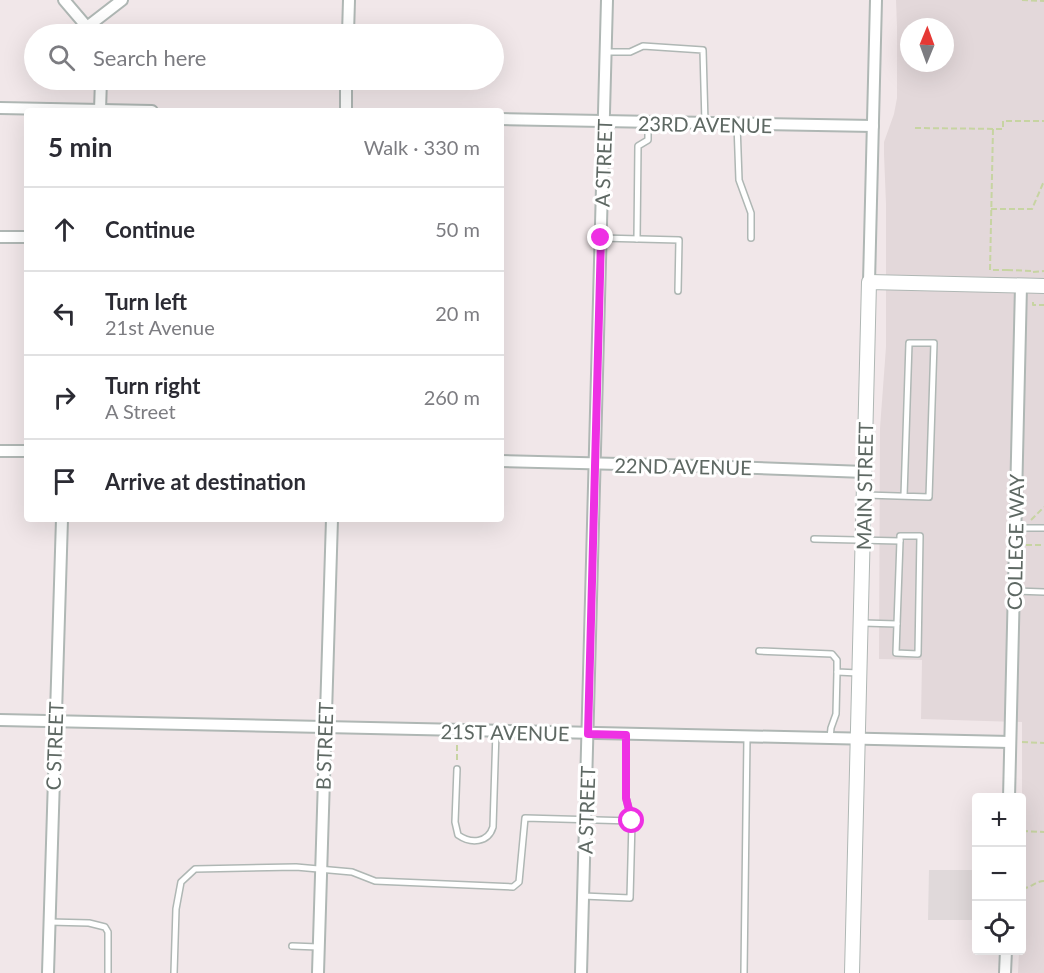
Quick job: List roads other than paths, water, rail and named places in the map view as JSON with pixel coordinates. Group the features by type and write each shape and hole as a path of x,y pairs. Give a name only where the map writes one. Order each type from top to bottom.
{"street":[{"path":"64,0 84,24"},
{"path":"97,24 122,0"},
{"path":"348,24 349,0"},
{"name":"A STREET","path":"581,973 608,0"},
{"name":"MAIN STREET","path":"852,973 876,0"},
{"path":"100,108 101,90"},
{"path":"346,90 346,108"},
{"path":"0,108 24,109"},
{"name":"23RD AVENUE","path":"504,119 873,126"},
{"path":"0,237 24,237"},
{"path":"869,282 1044,286"},
{"name":"COLLEGE WAY","path":"1009,793 1015,544 1014,286"},
{"path":"0,451 24,451"},
{"name":"22ND AVENUE","path":"504,461 865,472"},
{"name":"C STREET","path":"48,973 62,522"},
{"name":"B STREET","path":"318,973 332,522"},
{"name":"21ST AVENUE","path":"0,720 1011,742"},
{"path":"1005,973 1006,955"}],"lane":[{"path":"606,52 630,52 643,46 703,50 705,123"},
{"path":"638,239 638,146 648,140 648,123"},
{"path":"737,124 739,180 751,213 751,238"},
{"path":"601,238 680,240 678,291"},
{"path":"864,495 929,497 934,343 909,343 904,496"},
{"path":"1015,524 1044,528"},
{"path":"900,536 920,536 918,654 896,653 900,541 900,536"},
{"path":"814,539 900,541"},
{"path":"1014,591 1044,592"},
{"path":"861,623 897,624"},
{"path":"759,651 832,654 837,660 836,714 830,739"},
{"path":"837,672 860,673"},
{"path":"456,769 455,822 458,835 470,840 485,839 490,836 493,827 495,731"},
{"path":"583,896 630,898 632,821 626,798 626,735"},
{"path":"744,973 747,737"},
{"path":"174,973 176,909 181,882 195,869 296,867 352,872 375,881 513,886 519,882 525,818 632,821"},
{"path":"49,922 89,922 105,927 108,932 108,973"},
{"path":"292,946 318,947"}]}
